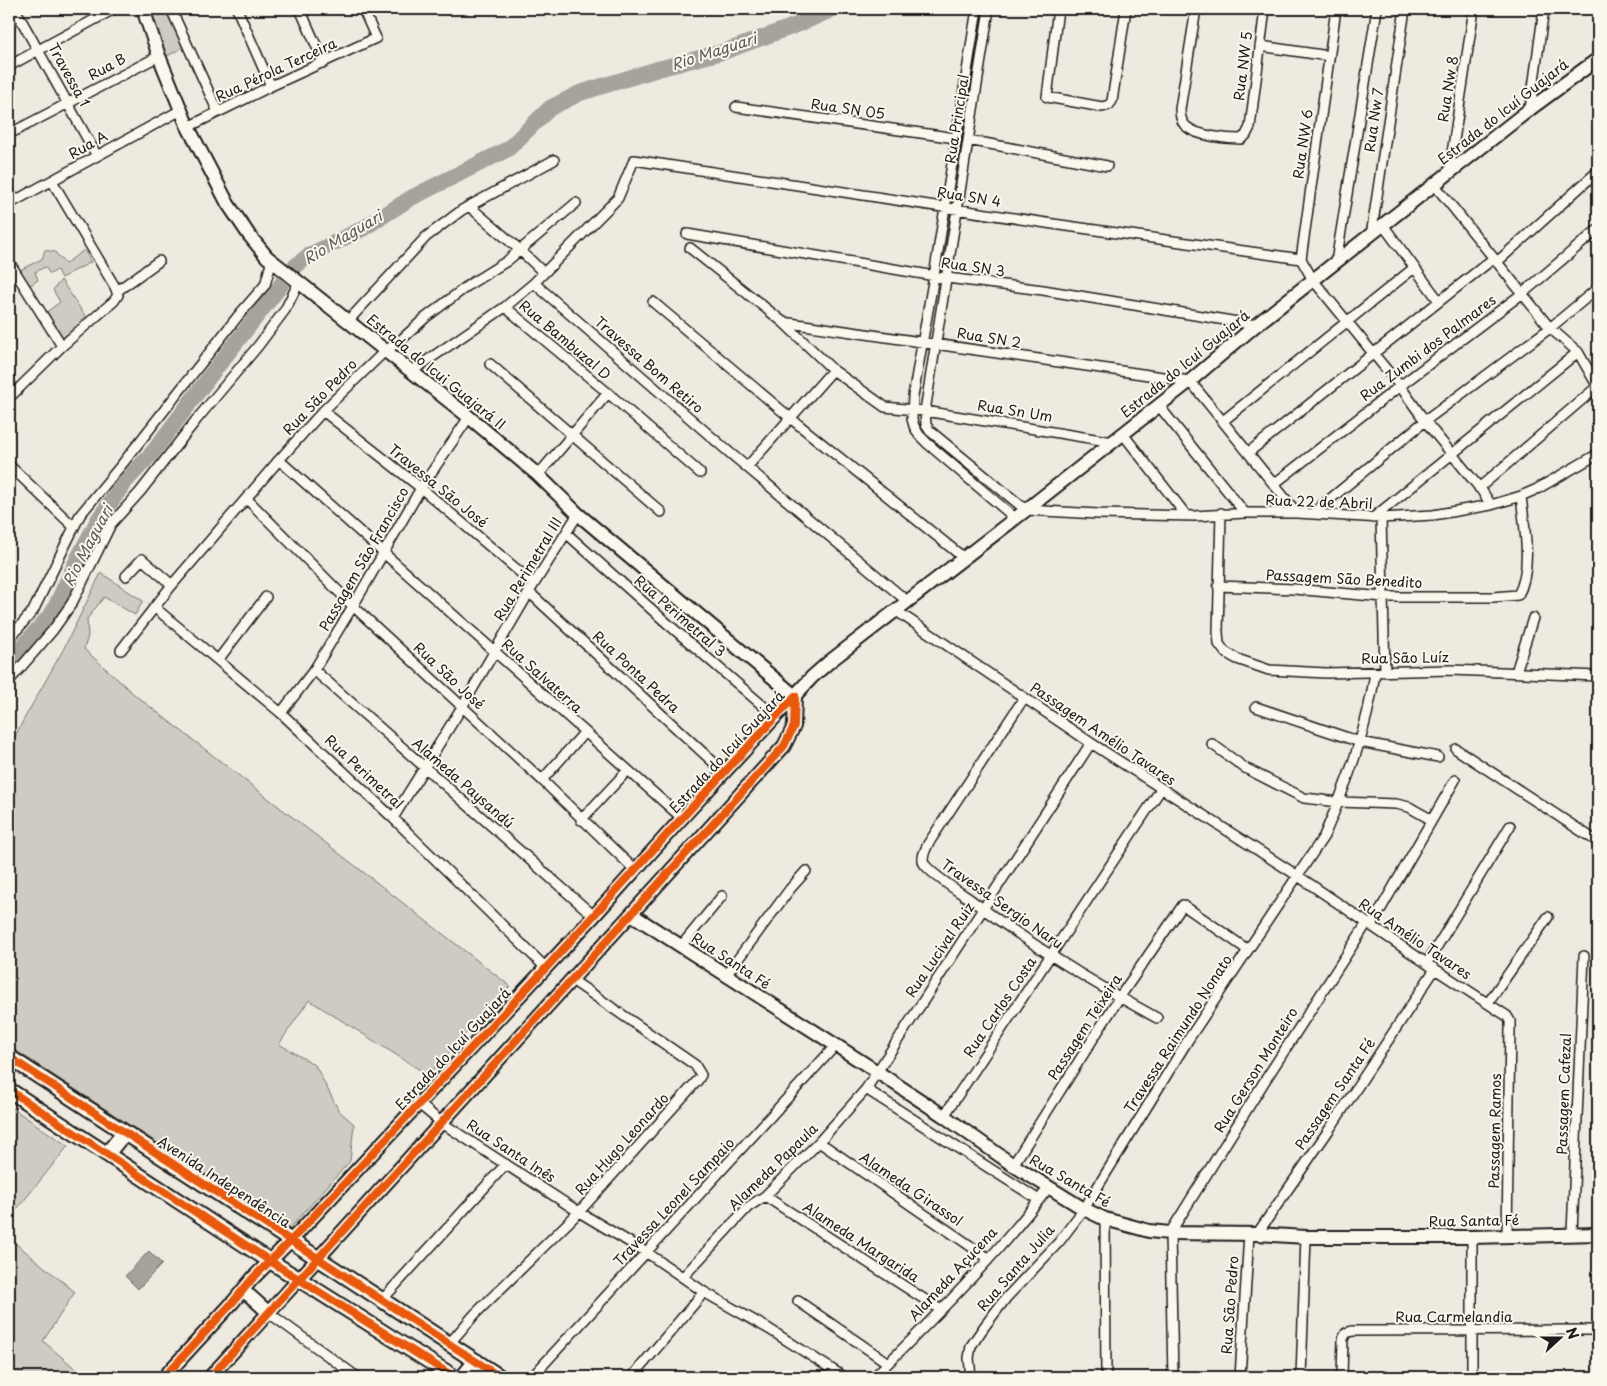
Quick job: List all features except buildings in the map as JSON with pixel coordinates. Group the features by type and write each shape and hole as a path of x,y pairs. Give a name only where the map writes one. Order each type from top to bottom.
{"main road":[{"name":"Estrada do Icui Guajará II","path":"143,9 159,56 188,127 228,204 249,235 277,264 469,417 538,475 578,514 795,696"},
{"name":"Estrada do Icuí Guajará","path":"164,1377 289,1240 546,968 812,677 895,610 1159,406 1256,325 1371,236 1434,184 1598,59"},
{"name":"Estrada do Icuí Guajará","path":"210,1377 784,746 794,726 795,696"},
{"path":"776,717 783,722 790,736"},
{"name":"Rua Santa Fé","path":"632,914 876,1071 1013,1165 1084,1209 1105,1219 1150,1231 1170,1233 1306,1237 1472,1237 1598,1234"},
{"name":"Avenida Independência","path":"9,1057 500,1377"},
{"path":"9,1090 270,1261 454,1377"},
{"path":"107,1154 120,1138 126,1135 133,1138"},
{"path":"242,1291 269,1313"},
{"path":"463,1377 476,1362"}],"street":[{"name":"Travessa 1","path":"15,9 97,156"},
{"path":"9,66 114,9"},
{"path":"171,9 218,112"},
{"path":"238,9 271,86"},
{"path":"300,9 324,62"},
{"name":"Rua Pérola Terceira","path":"188,127 271,86 376,38 363,9"},
{"name":"Rua Principal","path":"912,410 977,9"},
{"name":"Rua Principal","path":"925,411 989,9"},
{"path":"1058,9 1047,97 1106,107 1112,101 1126,9"},
{"name":"Rua NW 5","path":"1196,9 1180,115 1183,123 1188,128 1222,138 1241,139 1246,135 1250,127 1265,9"},
{"name":"Rua NW 6","path":"1302,259 1336,9"},
{"path":"1336,262 1377,9"},
{"name":"Rua Nw 7","path":"1371,236 1405,9"},
{"name":"Rua Nw 8","path":"1449,173 1474,9"},
{"path":"1530,109 1544,9"},
{"path":"1260,46 1329,56"},
{"name":"Rua B","path":"9,134 159,56"},
{"name":"Rua SN 05","path":"736,106 956,138"},
{"name":"Rua A","path":"9,204 181,110"},
{"path":"968,140 1107,166"},
{"path":"349,320 426,237 469,206 554,160"},
{"name":"Rua SN 4","path":"544,273 618,198 634,160 1302,259"},
{"path":"1249,452 1439,301 1495,260 1598,171"},
{"path":"52,181 117,293"},
{"path":"1434,184 1550,328 1578,352 1598,386 1479,488"},
{"name":"Rua São Pedro","path":"121,650 154,606 323,411 386,351 447,300 507,261 576,203"},
{"path":"412,371 505,307 544,273 469,206"},
{"path":"1383,225 1439,301"},
{"name":"Rua Zumbi dos Palmares","path":"1274,484 1523,293 1596,232"},
{"name":"Rua SN 3","path":"686,234 934,276 1043,290 1256,325"},
{"name":"Rua Sn Um","path":"690,248 783,322 833,370 885,407 1118,438"},
{"path":"1302,259 1313,280 1400,386 1491,505"},
{"path":"10,395 114,301 117,293 159,261"},
{"path":"9,262 62,346"},
{"path":"9,639 32,611 80,515 238,316 265,285 277,264"},
{"path":"1223,421 1414,268"},
{"path":"9,681 53,630 72,603 111,524 140,492 197,419 258,346 285,310 299,282"},
{"name":"Travessa Bom Retiro","path":"534,282 747,467 908,601"},
{"path":"1312,514 1425,421 1550,328 1598,288"},
{"path":"653,302 790,418 964,558"},
{"name":"Rua Bambuzal D","path":"505,307 700,473"},
{"name":"Rua SN 2","path":"783,322 1190,381"},
{"path":"1377,518 1578,352"},
{"path":"490,364 661,512"},
{"path":"747,467 833,370"},
{"path":"1190,381 1297,513"},
{"path":"538,475 608,393"},
{"path":"1159,406 1245,513"},
{"path":"912,410 912,419 919,435 1015,518"},
{"name":"Travessa São José","path":"323,411 421,488 534,584"},
{"path":"925,411 926,425 930,432 1026,510"},
{"name":"Passagem São Francisco","path":"281,713 314,670 354,606 421,488 469,417"},
{"path":"1118,438 1186,516"},
{"name":"Rua 22 de Abril","path":"1026,510 1186,516 1221,513 1297,513 1377,518 1433,515 1491,505 1521,496 1537,489 1598,454"},
{"name":"Rua Salvaterra","path":"279,460 584,733 682,818"},
{"path":"9,465 74,527"},
{"name":"Passagem São Benedito","path":"1218,586 1294,589 1384,597 1493,597 1518,595 1528,558 1521,496"},
{"name":"Rua São José","path":"247,499 354,606 542,780 581,820 635,870"},
{"path":"1218,586 1221,513"},
{"name":"Rua Perimetral III","path":"393,818 578,514"},
{"name":"Travessa Raimundo Nonato","path":"1084,1209 1188,1040 1324,836 1339,802 1360,742 1380,672 1384,597 1377,518"},
{"name":"Rua Perimetral 3","path":"566,533 776,717"},
{"path":"126,576 142,559 172,585"},
{"name":"Rua São Luíz","path":"1218,586 1219,644 1225,652 1237,659 1270,670 1326,673 1451,670 1598,676"},
{"name":"Rua Ponta Pedra","path":"529,592 725,773"},
{"path":"218,660 266,597"},
{"name":"Rua Perimetral","path":"154,606 281,713 393,818 546,968"},
{"name":"Passagem Amélio Tavares","path":"895,610 1091,743 1298,876"},
{"path":"1516,672 1533,618"},
{"name":"Alameda Paysandú","path":"314,670 594,916"},
{"name":"Travessa Sergio Naru","path":"1024,698 928,844 922,858 924,864 933,873 1050,956 1119,998 1157,1018"},
{"path":"1256,707 1360,742 1438,757"},
{"path":"542,780 584,733"},
{"name":"Rua Lucival Ruiz","path":"876,1071 984,910 1091,743"},
{"path":"1212,744 1245,768 1304,798 1339,802 1396,804 1409,807 1432,820"},
{"path":"1456,749 1598,842"},
{"path":"581,820 628,770"},
{"name":"Rua Gerson Monteiro","path":"1170,1233 1264,1082 1369,925 1455,780"},
{"name":"Rua Carlos Costa","path":"944,1116 1161,789"},
{"name":"Passagem Santa Fé","path":"1253,1234 1330,1127 1431,966 1510,826"},
{"path":"726,975 790,889 806,871"},
{"name":"Rua Amélio Tavares","path":"1298,876 1507,1016 1510,1021 1510,1028"},
{"path":"681,946 722,896"},
{"name":"Passagem Teixeira","path":"1013,1165 1119,998 1183,906 1248,950"},
{"path":"1488,1003 1548,917"},
{"name":"Passagem Cafezal","path":"1572,1234 1584,956"},
{"name":"Rua Hugo Leonardo","path":"449,1344 475,1314 579,1212 701,1075 695,1065 572,980"},
{"name":"Passagem Ramos","path":"1507,1235 1510,1028"},
{"name":"Travessa Leonel Sampaio","path":"532,1377 836,1045"},
{"name":"Alameda Papaula","path":"683,1277 748,1207 765,1196 819,1142 866,1089 876,1071"},
{"path":"866,1089 1039,1200"},
{"name":"Rua Santa Inês","path":"419,1104 442,1123 579,1212 646,1252 704,1292 769,1329 844,1377"},
{"name":"Alameda Girassol","path":"819,1142 988,1258"},
{"path":"382,1300 506,1164"},
{"name":"Alameda Açucena","path":"874,1377 941,1310 1049,1187"},
{"name":"Alameda Margarida","path":"765,1196 941,1310"},
{"name":"Rua Santa Julia","path":"971,1377 969,1358 971,1346 1006,1298 1059,1242 1084,1209"},
{"path":"1105,1219 1106,1377"},
{"path":"1170,1233 1173,1377"},
{"name":"Rua São Pedro","path":"1240,1377 1253,1234"},
{"path":"1302,1377 1306,1237"},
{"path":"1472,1237 1472,1377"},
{"path":"632,1377 704,1292"},
{"path":"798,1301 888,1363"},
{"path":"269,1313 357,1377"},
{"name":"Rua Carmelandia","path":"1342,1377 1343,1339 1346,1334 1352,1331 1598,1330"}],"shaded area":[{"path":"148,9 166,9 183,47 166,57"},
{"path":"45,250 55,252 65,264 84,250 91,262 61,278 57,270 50,274 45,267 35,272 38,280 28,287 20,270 42,259"},
{"path":"61,280 86,317 63,340 44,314 60,302 53,290"},
{"path":"101,573 143,601 135,615 104,597 87,619 88,636 84,649 135,695 510,986 428,1075 309,1000 279,1044 315,1065 339,1111 354,1124 350,1161 289,1229 9,1046 9,748 63,650"},
{"path":"9,1106 68,1146 9,1219"},
{"path":"9,1238 75,1292 43,1341 85,1377 9,1377"},
{"path":"149,1251 162,1264 138,1289 125,1276"}],"waterway":[{"name":"Rio Maguari","path":"9,662 53,612 98,520 125,482 153,452 292,269 308,256 364,228 411,198 508,149 550,108 580,93 658,69 726,51 802,23 833,9"}],"cycle path":[{"path":"164,1377 252,1279 298,1233 546,968 795,696"},
{"path":"210,1377 784,746 794,726 795,696"},
{"path":"9,1057 500,1377"},
{"path":"9,1090 270,1261 454,1377"}]}
